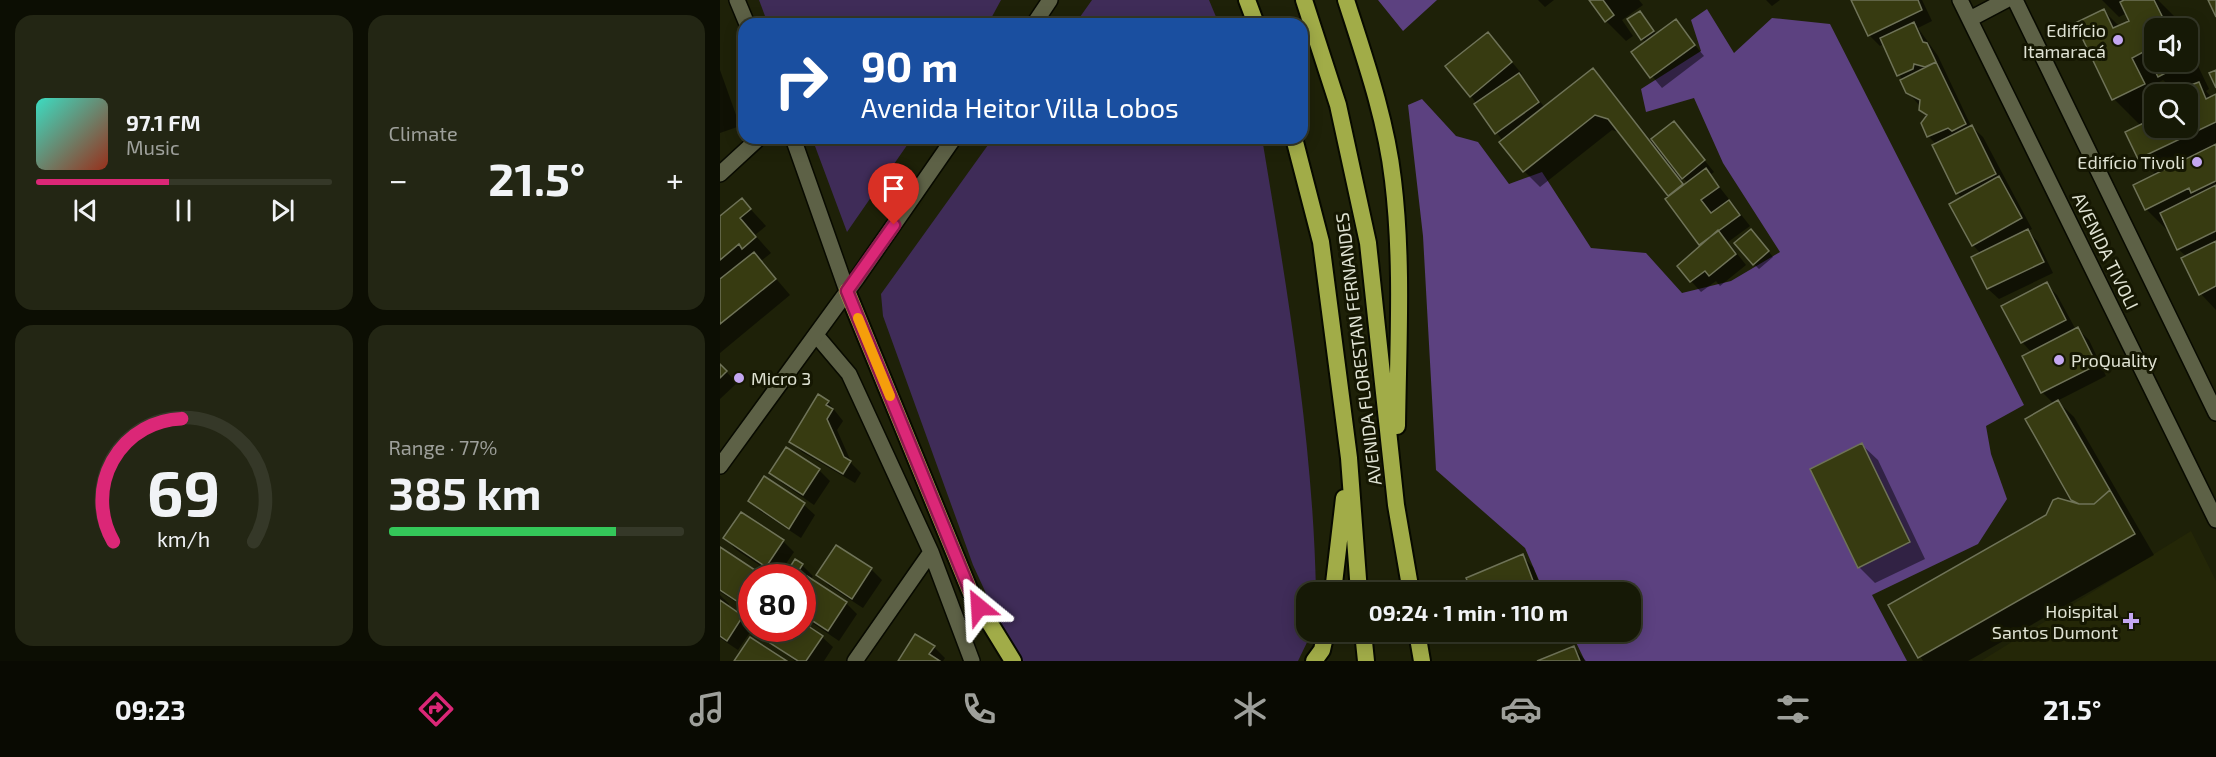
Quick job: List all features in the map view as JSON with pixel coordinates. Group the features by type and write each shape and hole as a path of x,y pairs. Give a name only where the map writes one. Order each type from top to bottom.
{"highway":[{"path":"1247,0 1254,18"},
{"name":"AVENIDA FLORESTAN FERNANDES","path":"1304,0 1338,105 1368,243 1396,505 1409,582"},
{"path":"1346,0 1377,98 1393,179 1398,248 1396,505"},
{"name":"AVENIDA FLORESTAN FERNANDES","path":"1296,144 1321,242 1349,458 1358,582"},
{"path":"847,291 970,591 1013,661"},
{"path":"1334,582 1349,458"},
{"path":"1314,661 1322,650 1324,642"},
{"path":"1364,642 1366,661"},
{"path":"1419,642 1422,661"}],"street":[{"path":"737,0 744,18"},
{"path":"1038,18 1050,0"},
{"name":"AVENIDA TIVOLI","path":"1960,0 2216,520"},
{"path":"1970,18 2006,0"},
{"name":"AVENIDA TIVOLI","path":"2015,0 2216,412"},
{"path":"720,174 752,144"},
{"path":"795,144 847,291"},
{"path":"720,466 816,335 950,144"},
{"path":"816,335 849,374 931,552 972,661"},
{"path":"855,661 931,552"}],"shaded area":[{"path":"759,0 1001,0 991,18 766,18"},
{"path":"1092,0 1209,0 1216,18 1079,18"},
{"path":"1378,0 1437,0 1403,31"},
{"path":"1707,9 1734,53 1772,18 1830,24 2024,405 1986,426 1991,454 2007,499 1978,544 1872,595 1907,661 1585,661 1576,642 1641,642 1641,582 1540,582 1525,548 1436,470 1423,236 1408,105 1422,99 1456,136 1478,142 1509,184 1542,172 1591,248 1646,253 1682,293 1731,281 1780,252 1723,163 1694,98 1646,112 1641,89 1701,51 1691,20"},
{"path":"814,144 908,144 847,232"},
{"path":"989,144 1263,144 1297,365 1314,535 1316,582 1296,582 1296,642 1307,642 1298,661 1021,661 1011,648 973,565 883,316 881,294"},
{"name":"Hoispital Santos Dumont","path":"2191,531 2216,581 2216,661 1981,661"}],"building":[{"path":"1589,0 1603,0 1614,15 1605,22"},
{"path":"1851,0 1918,0 1922,10 1868,36"},
{"name":"Edifício Itamaracá","path":"2154,0 2163,18 2144,18 2144,52 2132,58 2145,84 2112,100 2075,23 2104,9 2113,28 2129,21 2120,2"},
{"path":"2208,0 2216,0 2216,17"},
{"path":"1640,11 1654,31 1641,40 1627,19"},
{"path":"1676,19 1695,45 1650,78 1631,52"},
{"path":"1914,22 1936,62 1925,67 1914,64 1913,69 1897,76 1880,38"},
{"path":"1488,32 1512,62 1470,97 1445,66"},
{"path":"1936,62 1966,124 1952,131 1948,128 1927,137 1921,123 1927,115 1919,110 1920,100 1906,93 1900,80"},
{"path":"1593,68 1683,184 1668,196 1608,119 1595,115 1523,172 1499,142"},
{"path":"2216,70 2216,88 2209,73"},
{"name":"Edifício Itamaracá","path":"2156,72 2168,72 2158,77"},
{"path":"1519,73 1539,102 1495,134 1474,104"},
{"path":"2199,82 2206,99 2216,94 2216,122 2198,131 2198,84 2194,84"},
{"path":"1674,121 1705,160 1682,179 1651,139"},
{"path":"2144,123 2144,138 2182,138 2138,159 2125,132"},
{"path":"1972,125 1996,174 1956,194 1932,145"},
{"name":"Edifício Tivoli","path":"2216,144 2216,181 2191,193 2189,188 2145,210 2133,185"},
{"path":"1706,168 1719,187 1701,200 1711,213 1729,200 1740,215 1699,245 1665,199"},
{"path":"1999,176 2022,218 1972,246 1949,204"},
{"path":"2216,185 2216,231 2177,250 2160,213"},
{"path":"742,198 751,209 740,218 756,237 742,249 739,244 720,260 720,216"},
{"path":"1751,229 1769,251 1753,265 1734,243"},
{"path":"2028,229 2044,262 1987,289 1971,257"},
{"path":"1718,230 1736,254 1709,276 1705,271 1690,282 1677,266"},
{"path":"2216,241 2216,286 2199,295 2181,258"},
{"path":"754,252 776,279 720,324 720,279"},
{"path":"2047,282 2066,320 2021,343 2001,306"},
{"name":"ProQuality","path":"2078,327 2097,365 2041,393 2022,356"},
{"path":"720,364 727,371 720,378"},
{"path":"818,394 829,401 826,405 833,409 827,419 844,457 851,461 843,474 789,442"},
{"path":"2058,400 2110,490 2094,504 2079,504 2071,500 2025,419"},
{"path":"1862,443 1910,542 1858,568 1810,469"},
{"path":"786,447 820,469 803,495 769,473"},
{"path":"764,476 805,503 789,529 748,501"},
{"path":"2110,490 2135,534 1918,658 1888,605 2046,515 2053,500 2058,498 2079,504 2094,504"},
{"path":"741,512 784,540 768,564 762,564 723,538"},
{"path":"836,545 872,568 852,599 816,575"},
{"path":"720,547 746,564 738,564 738,602 720,590"},
{"path":"1523,554 1534,582 1468,582 1466,578"},
{"path":"795,559 803,564 792,564"},
{"path":"816,582 847,602 828,631 816,623"},
{"path":"720,600 738,613 738,624 727,641 720,636"},
{"path":"816,631 823,636 806,661 798,661 768,642 816,642"},
{"path":"915,634 935,646 929,654 940,661 898,661"},
{"path":"747,642 758,642 787,661 734,661"},
{"path":"1574,646 1580,661 1537,661"}],"slow traffic":[{"path":"858,318 890,396"}],"place":[{"name":"Edifício Itamaracá","path":"2118,40"},
{"name":"Edifício Tivoli","path":"2197,162"},
{"name":"ProQuality","path":"2059,360"},
{"name":"Micro 3","path":"739,378"},
{"name":"Hoispital Santos Dumont","path":"2131,621"}],"route":[{"path":"894,225 847,291 970,591 979,607"}]}
